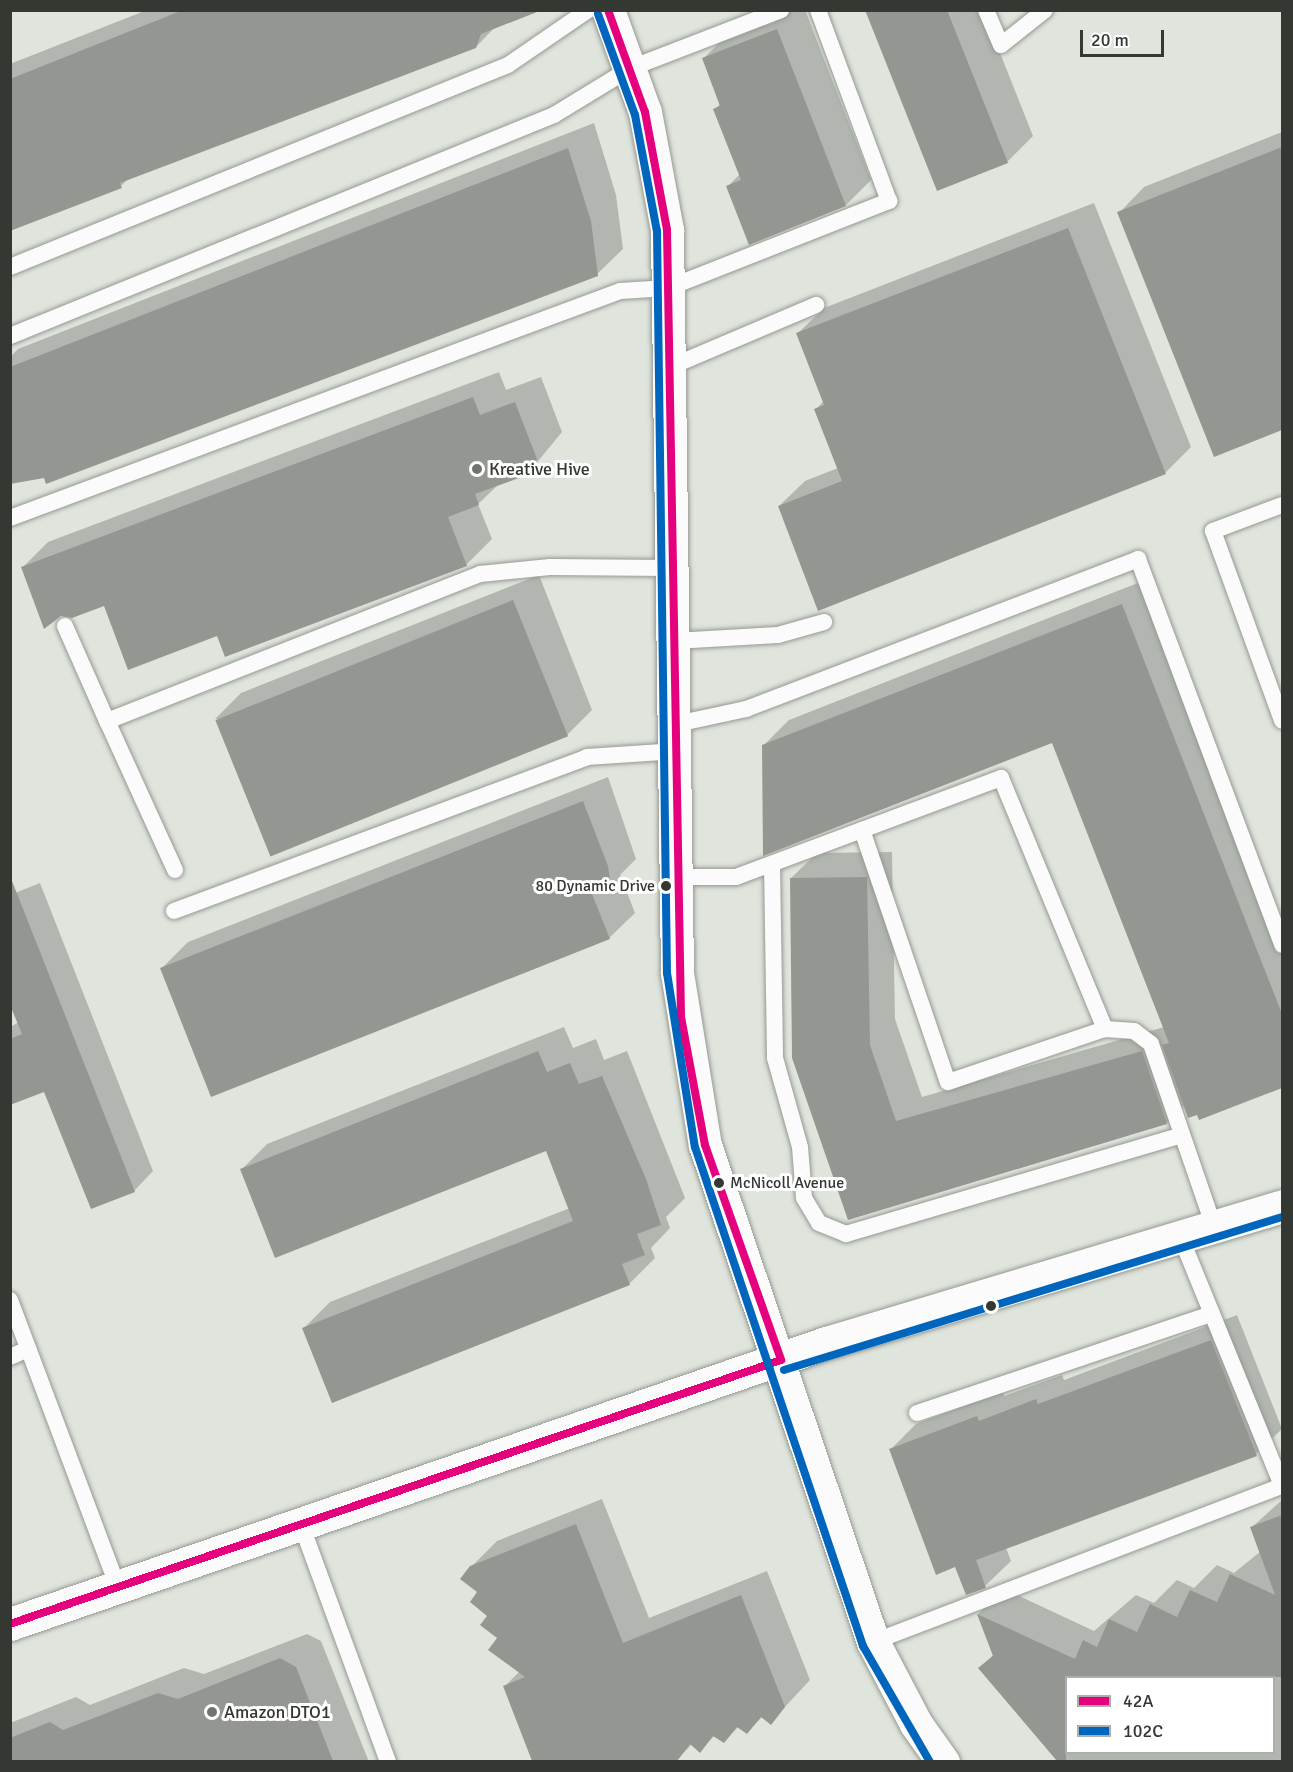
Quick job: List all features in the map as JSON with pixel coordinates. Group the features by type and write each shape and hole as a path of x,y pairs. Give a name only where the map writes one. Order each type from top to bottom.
{"street":[{"path":"608,10 631,68 667,230 671,568 681,1017 705,1145 781,1360 873,1642 915,1724 943,1761"},
{"path":"10,1624 781,1360 1282,1206"}],"lane":[{"path":"10,267 508,65 588,10"},
{"path":"10,336 554,115 631,68 781,10"},
{"path":"10,518 620,291 668,288 889,201 818,10"},
{"path":"987,10 1001,45 1045,10"},
{"path":"670,367 816,305"},
{"path":"1282,505 1214,531 1279,701 1282,721"},
{"path":"174,911 587,757 675,733 746,709 1138,559 1282,945"},
{"path":"107,721 480,574 550,567 671,568"},
{"path":"674,641 778,635 824,622"},
{"path":"65,626 175,870"},
{"path":"678,877 736,877 1001,778 1105,1029"},
{"path":"862,830 948,1082 1105,1029 1134,1031 1151,1044 1214,1227"},
{"path":"772,864 775,1058 800,1147 804,1198 819,1223 846,1234 1182,1135"},
{"path":"873,1642 1282,1486 1181,1238"},
{"path":"10,1300 118,1587"},
{"path":"917,1413 1212,1314"},
{"path":"10,1357 28,1349"},
{"path":"301,1524 387,1761"}],"building":[{"path":"183,10 537,10 537,12 481,34 476,48 120,183 122,188 10,231 10,79"},
{"path":"865,10 947,10 1008,163 937,191"},
{"path":"777,29 846,206 749,245 726,186 741,180 713,109 720,106 702,58"},
{"path":"1282,147 1282,430 1214,457 1117,212"},
{"path":"568,148 591,221 598,276 46,484 44,478 10,484 10,367"},
{"path":"1068,228 1166,474 818,611 778,506 842,481 814,409 824,405 796,333"},
{"path":"473,397 480,415 515,402 537,459 530,474 475,494 479,505 448,517 467,566 225,657 217,636 128,670 104,606 72,618 61,616 44,629 21,567"},
{"path":"513,600 568,736 270,857 215,720"},
{"path":"1122,604 1282,1014 1282,1088 1199,1120 1197,1115 1188,1118 1162,1045 1169,1043 1052,743 763,856 762,745"},
{"path":"583,801 608,866 611,886 592,894 610,939 211,1097 160,968"},
{"path":"867,877 870,1045 896,1121 1142,1051 1167,1124 848,1220 792,1058 790,878"},
{"path":"12,881 135,1192 91,1209 44,1092 10,1105 10,1039 22,1034 10,1005"},
{"path":"538,1051 547,1072 570,1063 579,1084 602,1076 646,1179 661,1225 637,1234 645,1255 622,1264 630,1285 332,1403 302,1328 573,1221 546,1151 275,1258 240,1169"},
{"path":"1211,1340 1257,1456 976,1560 986,1588 966,1595 955,1567 936,1575 889,1449 977,1416 979,1421 1036,1399 1038,1404"},
{"path":"1282,1515 1282,1677 1065,1676 1066,1761 1057,1761 978,1668 993,1656 977,1614 1075,1659 1083,1640 1097,1647 1109,1619 1137,1632 1150,1604 1177,1617 1190,1590 1217,1602 1230,1574 1275,1595 1250,1527"},
{"path":"576,1524 623,1643 741,1595 785,1707 771,1725 761,1717 747,1734 737,1727 724,1743 713,1736 700,1753 690,1744 677,1761 532,1761 503,1686 525,1677 488,1650 497,1638 480,1625 487,1616 470,1602 477,1592 460,1579 470,1566"},
{"name":"Amazon DTO1","path":"280,1658 296,1667 333,1761 10,1761 10,1738 50,1722 63,1730 158,1693 178,1699"}],"transit line":[{"name":"42A","path":"608,10 645,112 667,230 681,1017 705,1145 781,1360"},
{"name":"102C","path":"598,14 635,115 657,231 667,973 695,1147 863,1646 930,1762"},
{"name":"102C","path":"784,1370 1282,1217"},
{"name":"42A","path":"10,1624 781,1360"}],"place":[{"name":"Kreative Hive","path":"477,469"},
{"name":"80 Dynamic Drive","path":"666,886"},
{"name":"McNicoll Avenue","path":"719,1183"},
{"name":"Amazon DTO1","path":"212,1712"}]}
